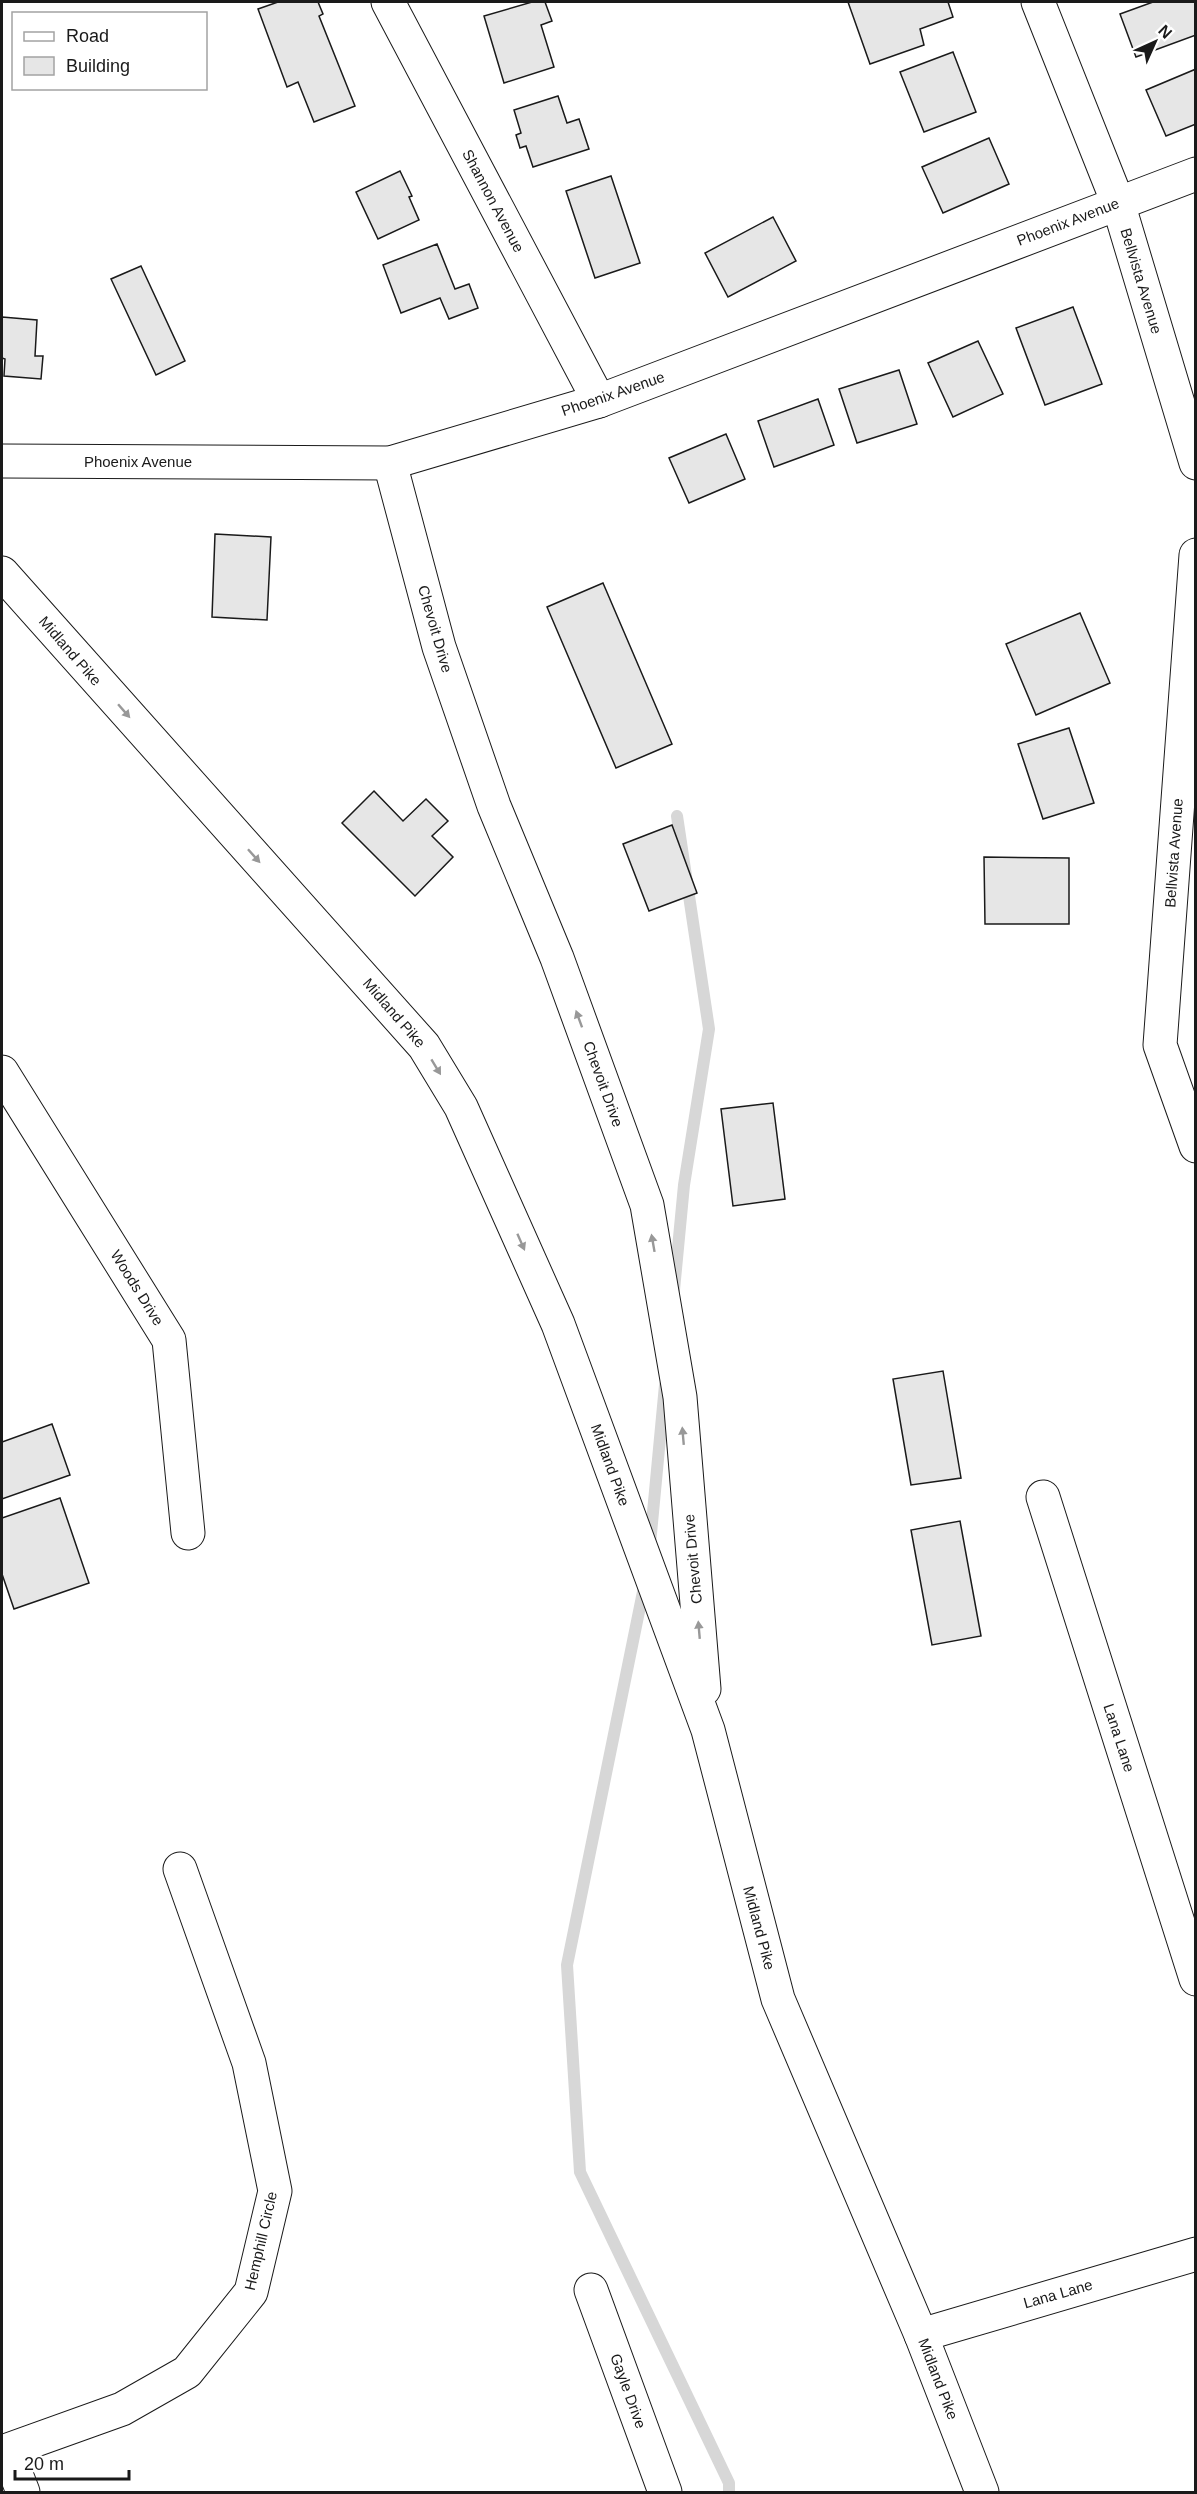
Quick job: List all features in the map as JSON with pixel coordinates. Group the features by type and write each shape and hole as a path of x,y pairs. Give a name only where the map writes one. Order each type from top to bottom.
{"street":[{"name":"Shannon Avenue","path":"388,2 599,401"},
{"name":"Bellvista Avenue","path":"1038,2 1118,203 1196,463"},
{"name":"Phoenix Avenue","path":"2,461 390,463 599,401 1196,174"},
{"name":"Chevoit Drive","path":"390,463 439,647 461,711 494,806 557,958 647,1205 680,1397 708,1730"},
{"name":"Bellvista Avenue","path":"1196,555 1160,1045 1196,1146"},
{"name":"Midland Pike","path":"2,573 424,1046 461,1107 558,1324 708,1730 778,1999 921,2335 982,2493"},
{"name":"Woods Drive","path":"2,1072 169,1340 188,1533"},
{"name":"Lana Lane","path":"1043,1497 1196,1979"},
{"name":"Hemphill Circle","path":"4,2452 122,2409 187,2372 251,2292 275,2191 249,2063 180,1869"},
{"name":"Lana Lane","path":"921,2335 1196,2254"},
{"name":"Gayle Drive","path":"591,2290 665,2493"},
{"path":"4,2452 23,2493"}],"building":[{"path":"278,2 318,2 323,14 319,16 355,106 314,122 298,82 287,87 258,9"},
{"path":"532,2 545,2 552,21 541,25 554,67 504,83 484,16"},
{"path":"848,2 948,2 953,17 920,29 924,45 870,64"},
{"path":"1153,2 1196,2 1196,35 1136,57 1120,14"},
{"path":"953,52 976,112 924,132 900,72"},
{"path":"1196,69 1196,124 1166,136 1146,90"},
{"path":"558,96 567,123 579,119 589,149 533,167 526,146 520,148 516,135 521,133 514,110"},
{"path":"989,138 1009,184 943,213 922,167"},
{"path":"400,171 412,196 409,197 419,220 378,239 356,192"},
{"path":"611,176 640,263 595,278 566,191"},
{"path":"773,217 796,261 728,297 705,253"},
{"path":"437,244 455,289 469,284 478,308 449,319 440,298 401,313 383,265"},
{"path":"141,266 185,361 156,375 111,279"},
{"path":"1073,307 1102,384 1045,405 1016,328"},
{"path":"2,317 37,320 35,356 43,356 41,379 4,376"},
{"path":"978,341 1003,394 953,417 928,363"},
{"path":"899,370 917,424 857,443 839,389"},
{"path":"818,399 834,445 774,467 758,421"},
{"path":"726,434 745,479 689,503 669,458"},
{"path":"215,534 271,537 267,620 212,617"},
{"path":"603,583 672,744 616,768 547,607"},
{"path":"1080,613 1110,683 1036,715 1006,644"},
{"path":"1069,728 1094,803 1043,819 1018,744"},
{"path":"374,791 403,821 426,799 448,821 432,836 453,857 415,896 342,823"},
{"path":"672,825 697,893 649,911 623,844"},
{"path":"984,857 1069,858 1069,924 985,924"},
{"path":"773,1103 785,1199 733,1206 721,1109"},
{"path":"943,1371 961,1478 911,1485 893,1379"},
{"path":"52,1424 70,1475 2,1499 2,1442"},
{"path":"60,1498 89,1583 14,1609 2,1574 2,1518"},
{"path":"960,1521 981,1636 932,1645 911,1530"}],"waterway":[{"path":"674,1290 684,1185 709,1029 677,816"},
{"path":"650,1544 665,1385"},
{"path":"645,1582 567,1965 580,2172 729,2483 729,2492"}]}
